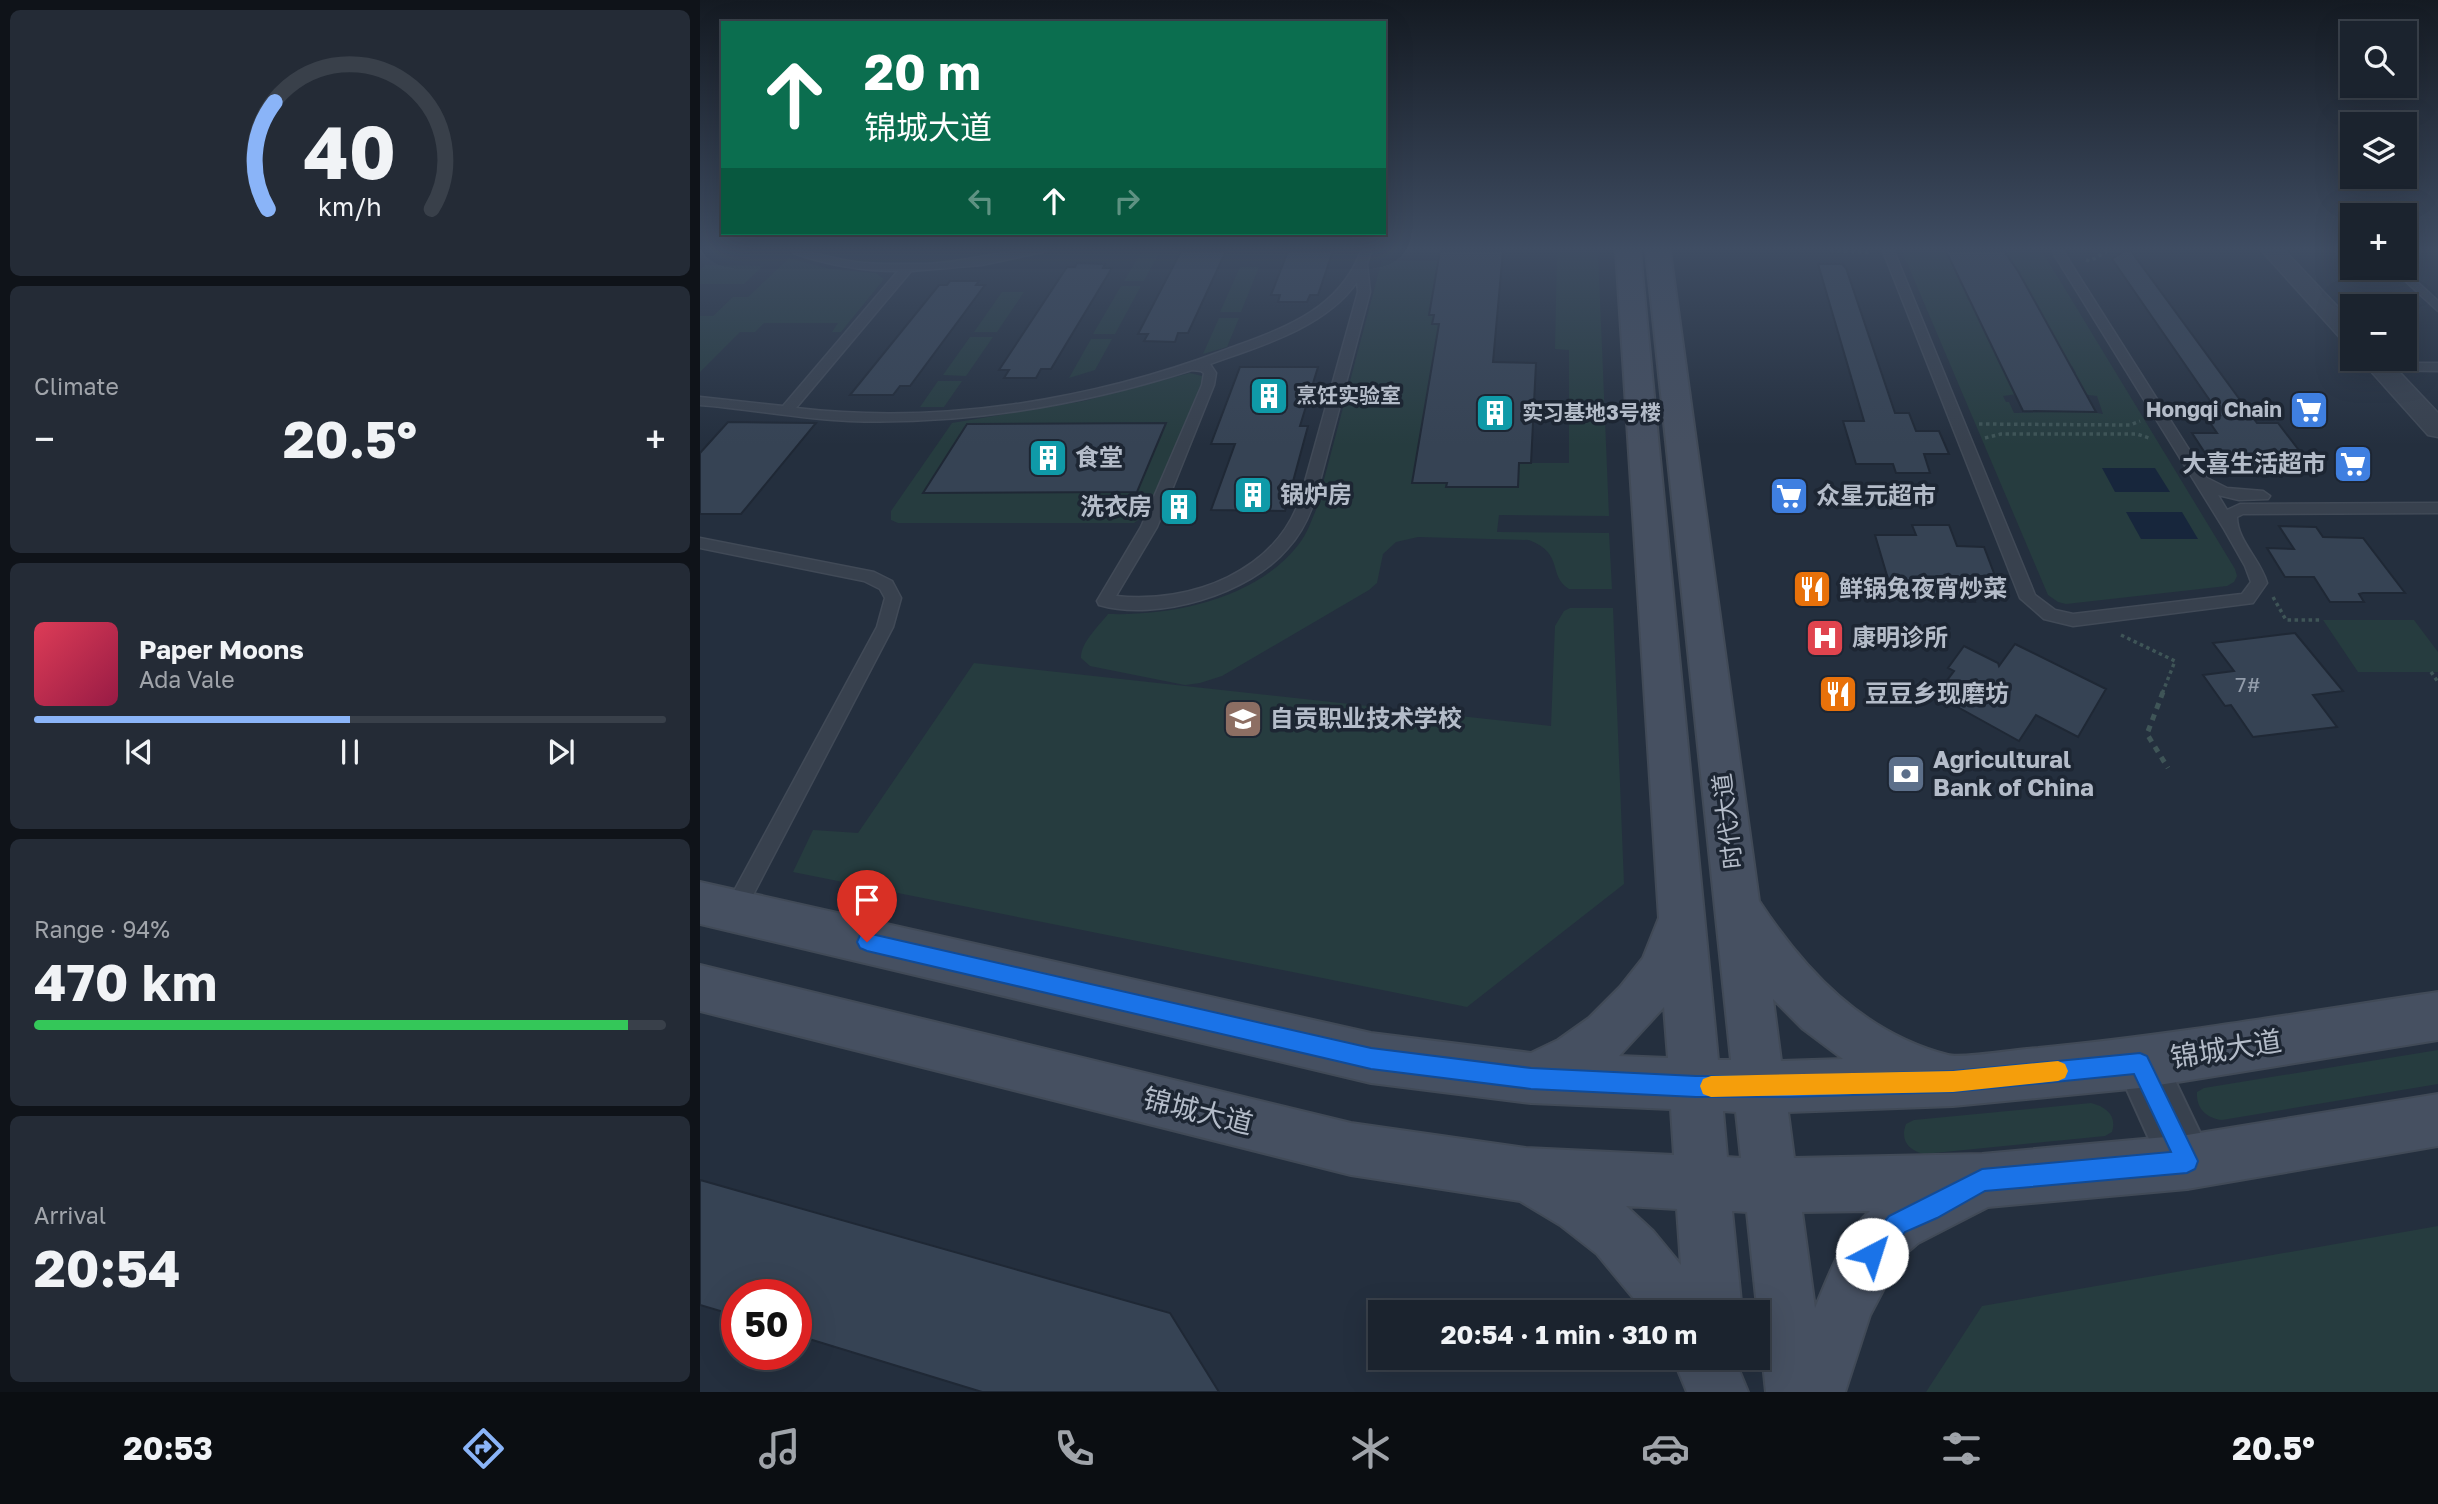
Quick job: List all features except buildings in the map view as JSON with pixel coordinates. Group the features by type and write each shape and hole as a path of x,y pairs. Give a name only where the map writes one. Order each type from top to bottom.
{"main road":[{"path":"1633,316 1712,1300"},
{"name":"时代大道","path":"1665,316 1796,1392"},
{"path":"717,907 1371,1058 1531,1079 1696,1086"},
{"path":"1739,910 1786,979 1838,1028 1880,1054 1953,1082"},
{"path":"1531,1079 1576,1058 1606,1035 1637,1004 1662,972 1682,914"},
{"name":"锦城大道","path":"700,988 1351,1149 1526,1175 1773,1186"},
{"name":"锦城大道","path":"1696,1086 1953,1082 2140,1063 2438,1016"},
{"path":"1773,1186 1982,1181 2187,1161 2438,1120"},
{"path":"1526,1175 1575,1201 1608,1225 1636,1252 1670,1300"},
{"path":"1815,1392 1828,1345 1858,1279 1883,1239 1897,1224 1982,1181"},
{"path":"1708,1370 1718,1392"},
{"path":"1717,1370 1718,1392"}],"street":[{"path":"2384,371 2438,429"},
{"path":"2140,1063 2187,1161"}],"lane":[{"path":"786,411 867,316"},
{"path":"700,401 867,417 980,411 1090,394 1190,366 1265,338 1311,316"},
{"path":"1190,366 1205,367 1210,373 1208,385 1149,527 1105,601 1136,606 1183,601 1265,563 1284,544 1304,508 1357,316"},
{"path":"1914,316 2028,597 2036,607 2050,615 2073,620 2241,601 2251,596 2259,583 2250,560 2098,316"},
{"path":"2417,366 2438,367"},
{"path":"2200,478 2216,490 2241,496 2438,496"},
{"path":"2230,527 2230,515 2246,508 2438,508"},
{"path":"700,543 869,576 886,585 893,598 885,627 717,907"}],"path":[{"path":"2144,415 2137,424 2130,425 1986,426 1972,420 1981,442 1991,434 2137,434 2154,440"},
{"path":"2250,560 2286,620 2322,620"},
{"path":"2119,635 2175,661 2147,734 2168,768"},
{"path":"2431,672 2438,682"}],"green space":[{"path":"700,316 854,316 841,332 832,332 838,323 764,323 755,332 740,332 700,372"},
{"path":"985,316 1008,316 997,332 974,332"},
{"path":"1104,316 1125,316 1115,334 1093,334"},
{"path":"1367,316 1434,316 1432,324 1439,324 1446,486 1518,486 1519,463 1569,463 1569,350 1555,349 1556,316 1601,316 1609,516 1499,515 1497,532 1609,533 1612,589 1569,589 1562,583 1552,558 1529,540 1418,537 1396,542 1383,554 1377,583 1369,590 1222,676 1185,685 1090,666 1081,658 1087,640 1108,614 1159,612 1212,600 1237,591 1281,563 1299,544 1316,510"},
{"path":"1930,316 2020,316 2032,340 2056,340 2053,333 2049,333 2041,316 2081,316 2237,576 2234,582 2227,586 2066,604 2048,595","holes":["2072,366 2076,373 2072,374 2072,393 2097,396 2103,414 2087,411 2014,413 2003,396 2025,393 2022,386 2011,386 2002,368"]},
{"path":"1219,318 1239,318 1227,347 1203,354"},
{"path":"970,337 993,337 966,376 943,375"},
{"path":"1091,339 1112,339 1095,370 1069,378"},
{"path":"1190,373 1202,376 1203,381 1149,512 1134,523 898,523 891,520 891,511 952,423 1084,401","holes":["1165,423 1136,492 924,493 967,424"]},
{"path":"938,381 962,381 944,407 920,407"},
{"path":"1570,608 1613,608 1624,884 1467,1007 793,872 813,830 858,833 974,663 1551,726 1555,626 1564,611"},
{"path":"2323,620 2414,620 2438,652 2438,672 2358,672"},
{"path":"2438,1050 2438,1084 2222,1120 2211,1117 2198,1103 2197,1092 2204,1088"},
{"path":"2091,1103 2102,1107 2112,1117 2112,1132 2105,1136 1924,1154 1910,1147 1904,1135 1906,1124 1914,1120"},
{"path":"2438,1226 2438,1392 1926,1392 1982,1306"}],"water":[{"path":"2102,468 2155,468 2170,492 2115,492"},
{"path":"2126,512 2182,512 2198,539 2141,539"}],"slow traffic":[{"path":"1711,1086 1953,1082 2058,1071"}],"place":[{"name":"烹饪实验室","path":"1269,396"},
{"name":"Hongqi Chain","path":"2309,410"},
{"name":"实习基地3号楼","path":"1495,413"},
{"name":"食堂","path":"1048,458"},
{"name":"大喜生活超市","path":"2353,464"},
{"name":"锅炉房","path":"1253,495"},
{"name":"众星元超市","path":"1789,496"},
{"name":"洗衣房","path":"1179,507"},
{"name":"鲜锅兔夜宵炒菜","path":"1812,589"},
{"name":"康明诊所","path":"1825,638"},
{"name":"豆豆乡现磨坊","path":"1838,694"},
{"name":"自贡职业技术学校","path":"1243,719"},
{"name":"Agricultural Bank of China","path":"1906,774"}],"route":[{"path":"867,942 1371,1058 1531,1079 1761,1087 1953,1082 2140,1063 2187,1161 1982,1181 1897,1224 1872,1254"}]}
